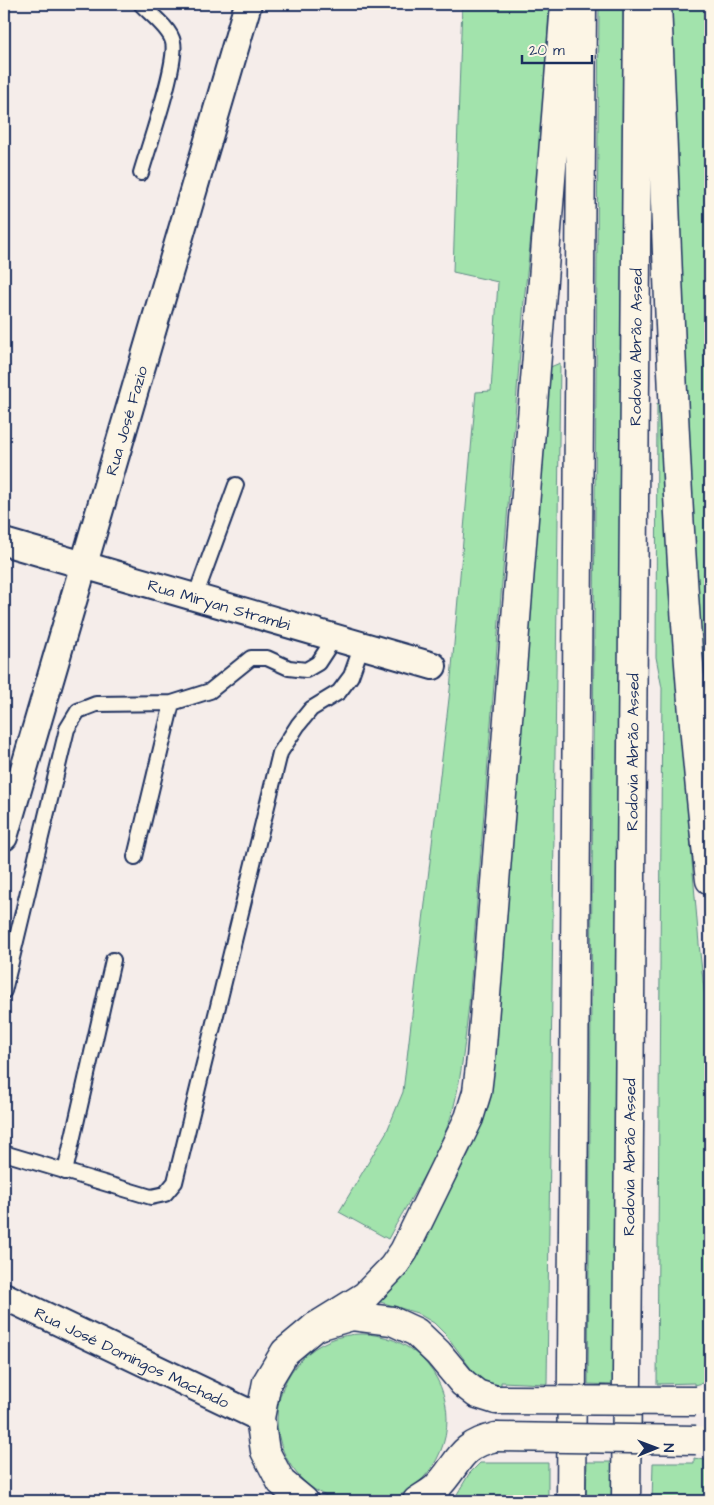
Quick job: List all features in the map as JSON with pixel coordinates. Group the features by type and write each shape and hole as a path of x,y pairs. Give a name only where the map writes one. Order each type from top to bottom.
{"main road":[{"path":"304,1501 284,1492 265,1451 260,1418 267,1382 285,1352 315,1327 366,1296 393,1267 404,1251 460,1139 477,1092 483,1038 565,4"},
{"path":"571,1501 582,4"},
{"name":"Rodovia Abrão Assed","path":"626,1501 638,4"},
{"path":"657,4 684,588 696,760 710,880"},
{"path":"315,1327 352,1316 392,1321 416,1332 438,1353 463,1383 477,1394 496,1400 703,1400"},
{"path":"427,1497 465,1450 480,1441 496,1437 703,1441"}],"street":[{"name":"Rua José Fazio","path":"4,837 10,788 84,565 248,4"},
{"name":"Rua Miryan Strambi","path":"4,542 433,666"},
{"name":"Rua José Domingos Machado","path":"4,1296 260,1418"}],"lane":[{"path":"141,4 166,30 173,41 172,64 141,173"},
{"path":"195,597 236,485"},
{"path":"4,991 67,729 78,710 96,704 172,703 210,691 252,658 267,658 289,668 306,670 318,663 335,637"},
{"path":"4,1153 152,1197 165,1194 175,1182 280,753 311,709 339,692 351,676 362,645"},
{"path":"135,857 172,703"},
{"path":"66,1172 113,960"}],"green space":[{"path":"462,4 549,4 545,106 524,301 469,1004 463,1057 456,1097 447,1127 433,1160 388,1239 339,1212 387,1131 403,1092 450,690 476,392 491,391 498,282 453,272"},
{"path":"599,4 623,4 615,1385 588,1384"},
{"path":"669,4 710,4 710,764 694,531"},
{"path":"560,363 547,1384 501,1382 501,1387 480,1381 447,1336 434,1323 417,1313 377,1301 421,1246 470,1151 481,1120 548,368"},
{"path":"661,401 679,707 699,944 710,1042 710,1381 695,1385 695,1383 657,1384 662,688 656,657 657,404"},
{"path":"362,1334 387,1338 402,1344 422,1359 437,1379 445,1402 447,1419 443,1444 437,1459 422,1479 402,1494 379,1502 362,1504 337,1500 322,1494 302,1479 287,1459 279,1436 277,1419 281,1394 287,1379 302,1359 322,1344 345,1336"},
{"path":"694,1458 710,1461 710,1501 652,1501 653,1463 694,1463"},
{"path":"587,1462 615,1462 614,1501 586,1501"},
{"path":"480,1463 548,1463 548,1501 453,1501 469,1474"}]}
